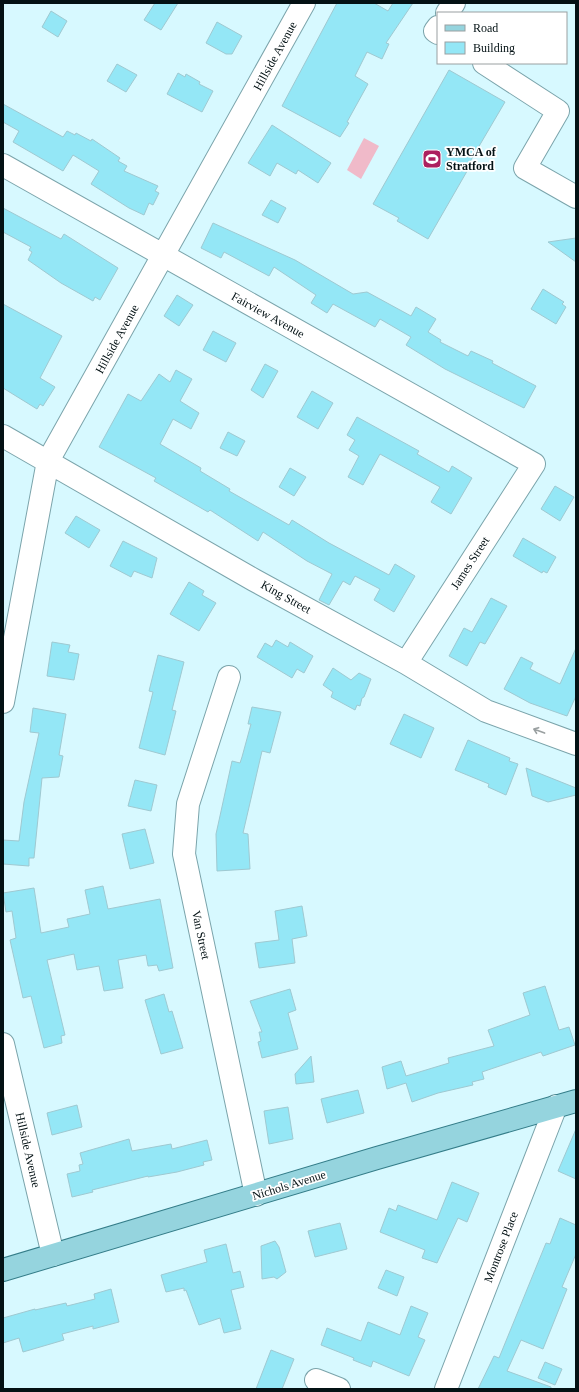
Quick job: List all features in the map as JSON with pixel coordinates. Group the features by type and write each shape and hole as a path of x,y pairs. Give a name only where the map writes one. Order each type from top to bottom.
{"main road":[{"name":"Nichols Avenue","path":"3,1270 566,1104"}],"street":[{"name":"Hillside Avenue","path":"3,702 48,461 304,3"},
{"path":"448,12 454,3"},
{"path":"486,64 558,111 525,168 576,197"},
{"name":"Fairview Avenue","path":"3,165 534,464"},
{"name":"King Street","path":"3,436 254,580 406,663 486,711 576,744"},
{"name":"James Street","path":"406,663 534,464"},
{"name":"Van Street","path":"229,677 188,804 184,854 256,1195"},
{"name":"Hillside Avenue","path":"3,1044 53,1255"},
{"name":"Montrose Place","path":"446,1389 566,1104"},
{"path":"316,1380 339,1389"}],"shaded area":[{"path":"364,138 379,146 361,179 347,170"}],"building":[{"path":"155,3 178,3 161,30 144,20"},
{"path":"337,3 374,3 388,11 393,3 413,3 386,43 389,44 382,59 367,52 355,76 368,84 347,122 349,123 340,137 282,106"},
{"path":"51,11 67,21 58,37 42,27"},
{"path":"217,22 242,36 232,54 226,54 206,43"},
{"path":"117,64 137,75 126,92 107,81"},
{"name":"YMCA of Stratford","path":"449,70 505,102 468,165 470,166 428,239 397,221 399,218 373,204"},
{"path":"178,73 185,77 186,74 200,82 199,84 213,91 202,112 167,94"},
{"path":"3,104 63,137 67,131 75,135 76,133 91,141 92,139 120,158 118,161 127,166 124,171 158,186 155,191 159,193 153,205 149,203 144,215 129,208 91,184 99,171 73,155 63,171 13,142 19,131 3,122"},
{"path":"272,125 331,163 318,183 298,170 296,174 277,163 270,176 248,163"},
{"path":"271,200 286,208 278,223 262,215"},
{"path":"3,208 61,239 64,234 118,268 100,300 95,297 93,301 61,283 28,260 32,252 29,250 31,247 3,232"},
{"path":"213,223 295,260 353,294 367,292 411,316 416,307 436,319 428,332 441,340 440,342 468,356 471,351 493,361 492,363 536,386 524,408 445,369 406,345 411,337 380,319 375,327 333,304 327,313 311,303 316,295 274,267 269,276 224,252 221,258 201,248"},
{"path":"576,238 576,262 548,242"},
{"path":"543,289 564,302 562,304 566,307 556,324 531,309"},
{"path":"177,295 193,305 179,326 164,316"},
{"path":"3,304 62,336 40,378 55,387 43,406 40,404 37,409 3,388"},
{"path":"213,331 236,343 226,362 203,350"},
{"path":"265,364 278,371 263,398 251,390"},
{"path":"176,370 192,379 180,401 199,413 191,429 173,419 160,444 201,468 200,471 230,489 229,491 289,525 292,520 329,543 389,575 395,564 415,576 394,612 374,600 380,589 355,576 350,585 343,581 329,605 319,600 332,574 307,561 263,532 258,541 210,510 208,512 154,481 156,478 99,447 128,394 141,401 159,374 170,382"},
{"path":"312,391 333,403 318,429 297,417"},
{"path":"357,417 419,451 417,454 449,472 452,466 472,478 451,514 431,502 440,487 380,454 363,485 348,477 359,456 349,450 355,440 347,435"},
{"path":"228,432 245,441 237,456 220,448"},
{"path":"290,468 306,477 294,496 279,487"},
{"path":"555,486 574,497 560,521 541,509"},
{"path":"76,516 100,530 89,548 65,533"},
{"path":"523,538 556,557 547,573 543,571 542,573 513,556"},
{"path":"123,541 157,558 152,578 134,571 131,577 110,566"},
{"path":"189,582 204,591 202,595 216,603 199,631 170,614"},
{"path":"491,598 507,606 485,644 480,642 467,666 449,656 464,628 472,632"},
{"path":"276,640 288,647 290,642 313,656 304,673 297,669 292,678 257,657 265,643 272,647"},
{"path":"52,642 70,645 68,652 79,654 74,680 47,676"},
{"path":"576,648 576,696 567,716 530,703 504,689 521,657 533,663 530,669 560,684"},
{"path":"158,655 184,662 172,710 176,711 165,755 139,748 153,692 149,691"},
{"path":"333,668 351,680 359,673 371,679 360,706 357,705 355,710 331,697 333,692 323,685"},
{"path":"252,707 281,712 270,753 262,751 243,833 248,834 250,869 217,871 216,834 232,761 240,763 251,724 248,724"},
{"path":"33,708 66,714 59,755 63,756 59,777 42,778 34,858 29,858 29,866 3,864 3,840 19,841 24,802 39,733 30,732"},
{"path":"404,714 434,728 421,758 390,744"},
{"path":"468,740 510,758 509,761 518,764 506,795 488,787 489,784 455,770"},
{"path":"526,768 576,788 576,795 548,802 532,796"},
{"path":"135,780 157,785 151,811 128,806"},
{"path":"145,829 154,863 130,869 122,834"},
{"path":"103,886 108,909 160,899 173,968 159,971 157,965 148,966 146,955 118,960 123,988 104,991 99,966 77,970 74,954 47,960 65,1035 61,1036 62,1043 44,1048 31,996 23,998 10,940 16,938 12,911 6,912 3,893 34,888 41,933 69,927 67,919 90,914 85,890"},
{"path":"302,906 307,936 292,939 295,963 259,968 255,943 279,940 275,911"},
{"path":"545,986 559,1030 569,1027 575,1045 543,1056 541,1052 482,1072 484,1079 472,1082 473,1085 438,1093 412,1102 406,1083 387,1089 382,1067 401,1061 406,1076 449,1063 448,1058 494,1046 488,1030 530,1015 523,993"},
{"path":"290,989 296,1010 288,1013 298,1049 262,1058 258,1042 261,1041 259,1032 262,1032 250,1001"},
{"path":"164,994 169,1012 172,1011 183,1048 161,1054 145,1000"},
{"path":"311,1056 314,1082 296,1084 295,1074"},
{"path":"358,1090 364,1113 327,1123 321,1099"},
{"path":"77,1105 82,1127 52,1135 47,1113"},
{"path":"288,1107 293,1139 269,1144 264,1111"},
{"path":"576,1129 576,1179 558,1171"},
{"path":"129,1139 132,1151 171,1144 172,1149 207,1140 212,1160 203,1162 204,1165 177,1172 148,1176 92,1190 93,1192 72,1197 67,1174 80,1171 79,1165 83,1164 80,1153"},
{"path":"452,1182 479,1193 467,1222 458,1218 437,1263 422,1258 425,1250 380,1232 389,1208 396,1211 398,1205 437,1220"},
{"path":"560,1218 576,1225 576,1254 562,1287 567,1289 543,1349 521,1340 507,1371 551,1387 551,1389 478,1389 494,1356 499,1358 546,1243 550,1244"},
{"path":"340,1223 347,1249 315,1257 308,1231"},
{"path":"275,1241 279,1247 286,1272 277,1279 274,1277 262,1279 261,1246"},
{"path":"226,1244 233,1273 240,1271 244,1287 231,1290 241,1329 224,1333 220,1318 199,1325 186,1290 184,1291 184,1288 166,1292 161,1275 207,1262 204,1250"},
{"path":"386,1270 404,1277 397,1296 378,1288"},
{"path":"111,1289 119,1322 93,1329 93,1326 62,1334 64,1340 23,1352 19,1338 3,1343 3,1318 35,1309 66,1303 67,1306 95,1299 94,1294"},
{"path":"411,1306 428,1313 418,1337 425,1340 409,1376 373,1361 371,1367 353,1360 354,1358 321,1345 327,1328 361,1341 368,1322 400,1335"},
{"path":"271,1350 294,1359 282,1389 256,1389"},
{"path":"545,1362 562,1369 555,1385 538,1378"}],"place":[{"name":"YMCA of Stratford","path":"432,159"}]}
